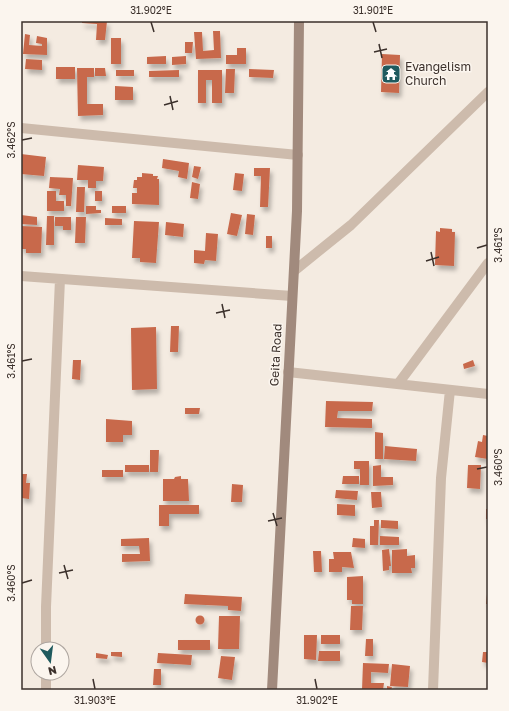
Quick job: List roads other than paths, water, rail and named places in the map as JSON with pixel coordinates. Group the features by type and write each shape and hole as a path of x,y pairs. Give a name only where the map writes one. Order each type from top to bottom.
{"main road":[{"name":"Geita Road","path":"272,690 294,271 298,155 299,21"}],"street":[{"path":"294,271 351,225 488,92"},
{"path":"21,128 298,155"},
{"path":"398,384 488,263"},
{"path":"21,276 292,296"},
{"path":"46,641 46,607 60,279"},
{"path":"288,372 488,394"},
{"path":"432,690 441,478 450,390"}],"place":[{"name":"Evangelism Church","path":"391,74"}]}
